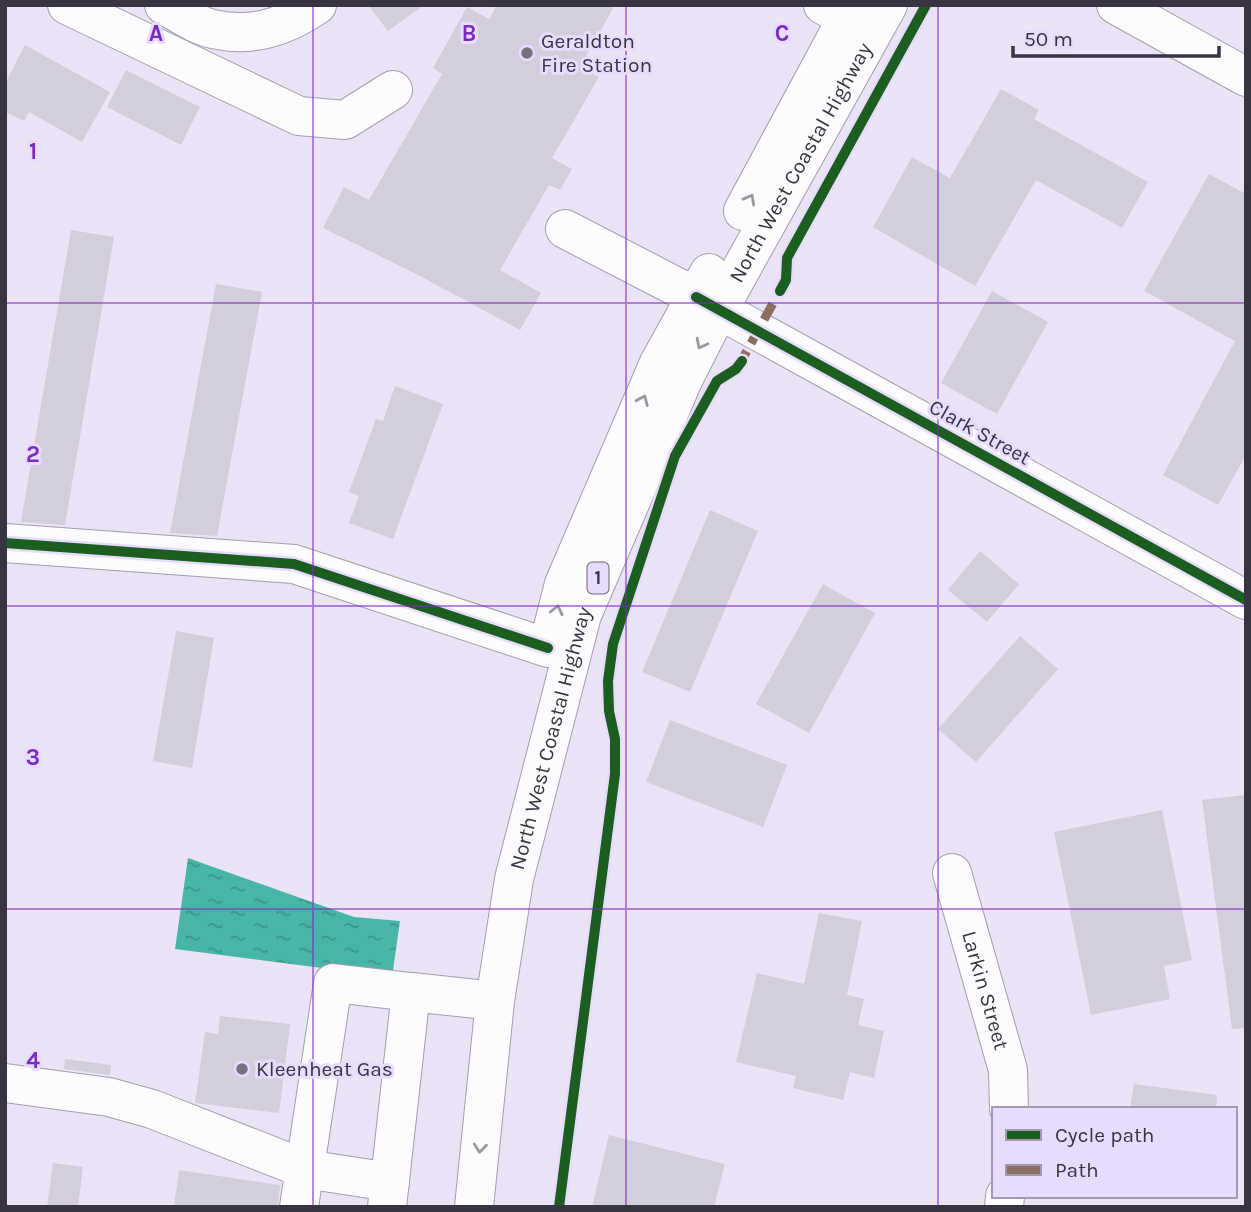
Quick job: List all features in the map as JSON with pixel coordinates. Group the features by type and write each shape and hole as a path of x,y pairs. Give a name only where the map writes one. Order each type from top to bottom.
{"main road":[{"path":"67,5 299,116 345,120 393,90"},
{"path":"164,5 211,29 244,33 271,29 298,18 317,5"},
{"name":"North West Coastal Highway","path":"474,1207 486,910 564,584 659,363 707,303 888,5"},
{"path":"1116,5 1246,77"},
{"name":"North West Coastal Highway","path":"447,1207 484,1000 582,615 683,380 707,303 804,101 841,10"},
{"name":"Clark Street","path":"565,229 707,303 1246,600"},
{"path":"5,543 294,564 548,648"},
{"name":"Larkin Street","path":"952,873 1008,1070 1009,1107"},
{"path":"299,1207 332,983 484,1000"},
{"path":"5,1083 109,1097 152,1109 305,1169 389,1195 411,992"}],"water":[{"path":"188,858 354,917 400,921 392,977 175,949"}],"building":[{"path":"368,5 424,5 388,31"},
{"path":"497,5 615,5 580,67 599,77 552,158 572,169 560,190 549,185 500,270 541,293 520,330 323,228 344,187 369,200 442,74 433,68 467,7 489,19"},
{"path":"25,45 110,92 82,142 29,112 24,121 5,112 5,84"},
{"path":"126,70 200,107 181,145 107,107"},
{"path":"1001,89 1039,110 1034,119 1148,182 1122,228 1036,180 975,286 873,227 912,157 950,178"},
{"path":"1209,174 1246,194 1246,455 1218,505 1163,475 1235,341 1144,291"},
{"path":"71,230 114,237 65,525 21,522"},
{"path":"216,284 262,292 217,536 170,533"},
{"path":"992,291 1048,322 997,414 941,383"},
{"path":"395,386 443,404 393,539 349,523 359,496 349,492 376,419 383,421"},
{"path":"710,510 758,531 690,692 642,672"},
{"path":"980,551 1019,584 987,622 948,590"},
{"path":"823,584 875,613 809,733 756,704"},
{"path":"176,631 214,638 192,768 153,761"},
{"path":"1020,636 1058,669 976,762 938,729"},
{"path":"670,720 787,765 763,827 646,782"},
{"path":"1246,795 1246,1028 1232,1029 1202,800"},
{"path":"1162,810 1192,960 1164,966 1170,999 1091,1015 1054,832"},
{"path":"819,913 862,921 847,995 864,999 858,1025 884,1031 874,1078 850,1072 843,1100 793,1088 796,1076 736,1062 757,973 804,984"},
{"name":"Kleenheat Gas","path":"220,1016 290,1024 279,1113 195,1103 205,1032 218,1034"},
{"path":"65,1059 111,1065 110,1075 64,1069"},
{"path":"1134,1084 1217,1095 1216,1107 1130,1107"},
{"path":"609,1135 725,1164 714,1207 592,1207"},
{"path":"53,1163 83,1167 78,1207 47,1207"},
{"path":"179,1170 280,1185 278,1207 174,1207"}],"marked path":[{"path":"738,367 782,287"}],"cycle path":[{"path":"780,291 786,280 787,258 926,5"},
{"path":"696,297 1246,600"},
{"path":"559,1207 615,774 615,739 609,711 608,681 613,644 675,456 717,381 736,369 742,361"},
{"path":"5,543 294,564 548,648"}],"place":[{"name":"Geraldton Fire Station","path":"527,53"},
{"name":"Kleenheat Gas","path":"242,1069"}]}
